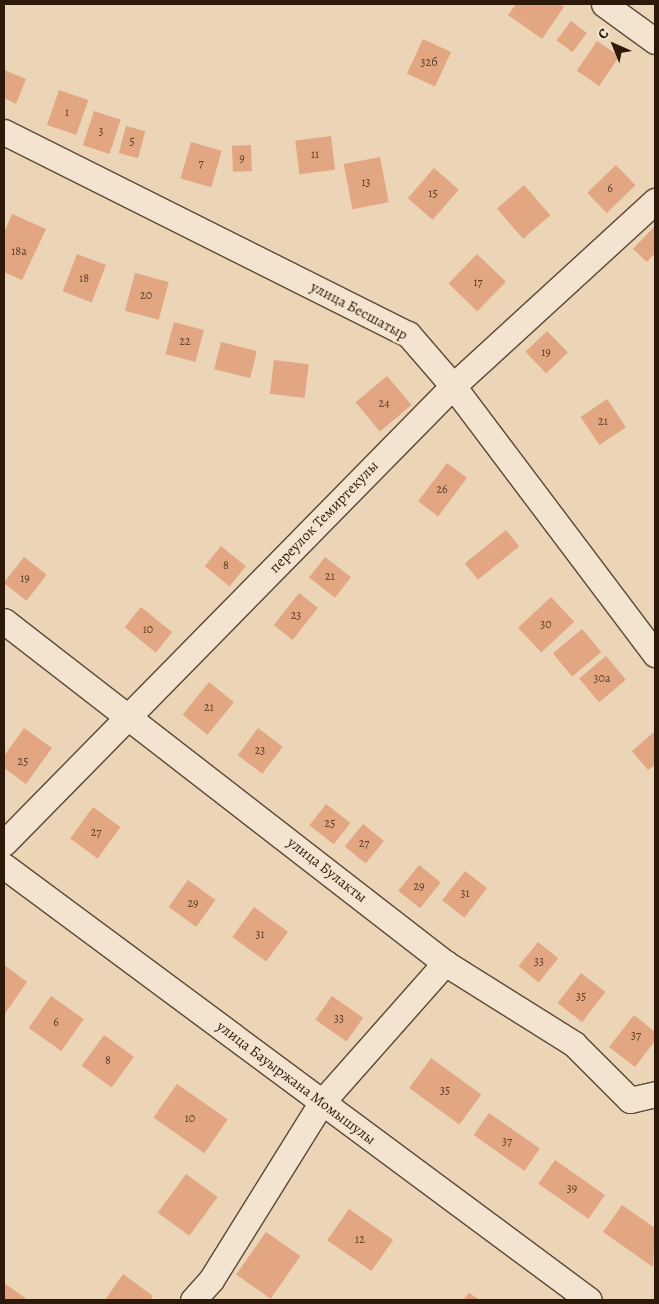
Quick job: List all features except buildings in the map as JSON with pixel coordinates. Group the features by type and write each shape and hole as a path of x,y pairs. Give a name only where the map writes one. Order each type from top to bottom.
{"street":[{"path":"604,4 655,41"},
{"name":"улица Бесшатыр","path":"4,132 408,334 453,386 655,654"},
{"name":"переулок Темиртекулы","path":"4,843 453,386 655,202"},
{"name":"улица Булакты","path":"4,621 129,716 445,963 574,1044 630,1100 655,1094"},
{"name":"улица Бауыржана Момышулы","path":"4,866 589,1300"},
{"path":"194,1300 211,1280 322,1102 445,963"}]}
